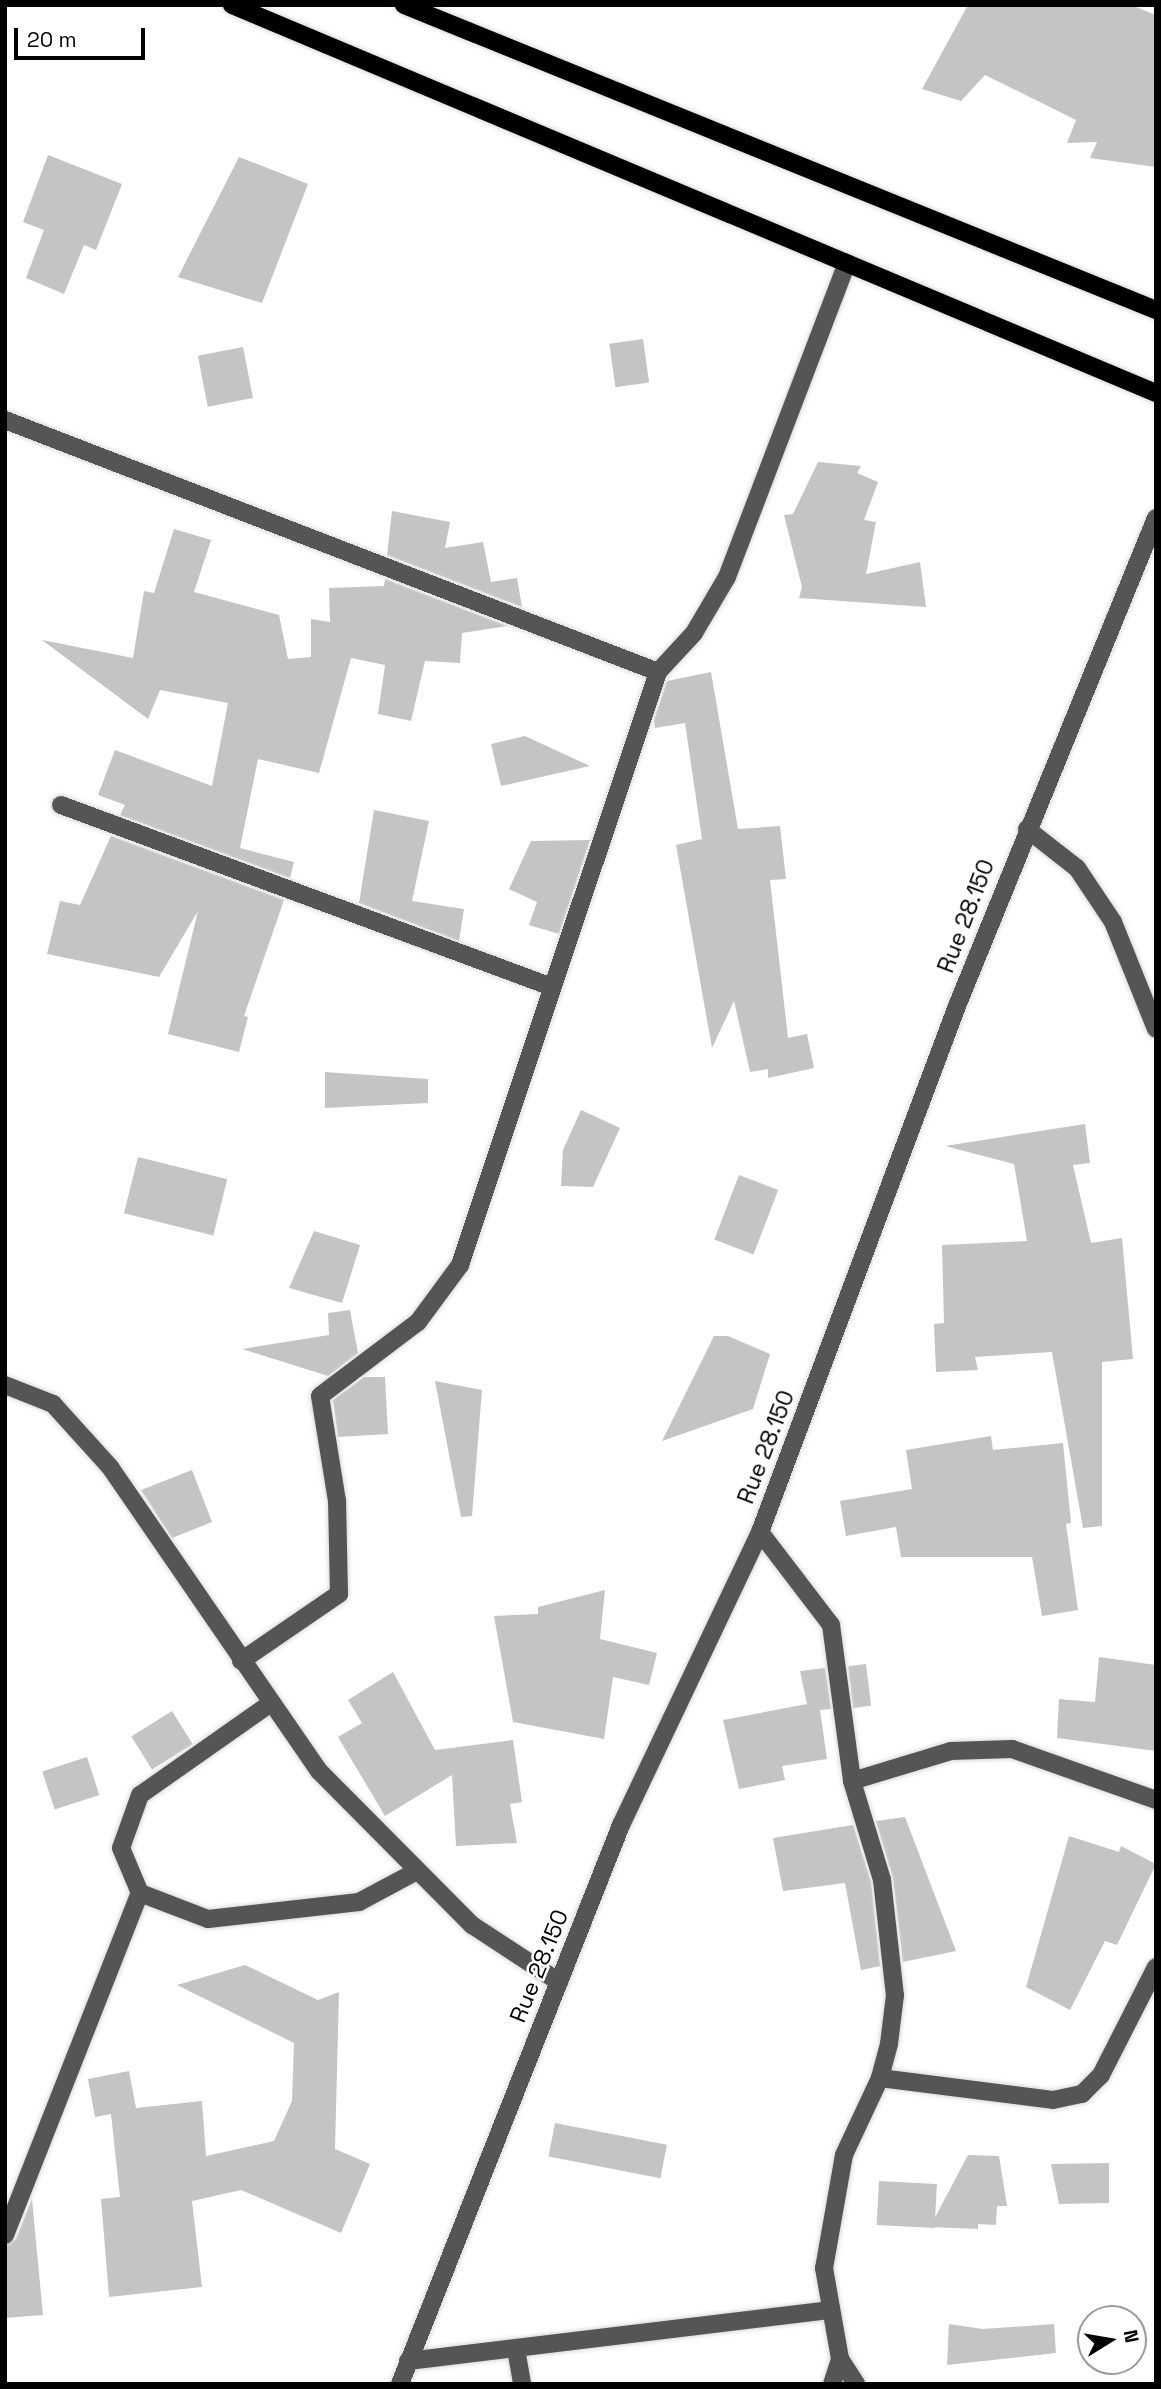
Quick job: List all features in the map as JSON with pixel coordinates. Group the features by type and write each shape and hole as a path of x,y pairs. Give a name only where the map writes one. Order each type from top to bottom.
{"main road":[{"path":"232,5 1156,393"},
{"path":"404,5 1156,310"}],"street":[{"path":"241,1661 339,1594 337,1501 320,1396 418,1322 460,1265 658,672 694,633 727,577 847,263"},
{"path":"5,420 658,672"},
{"name":"Rue 28.150","path":"400,2384 621,1825 760,1532 1027,829 1156,518"},
{"path":"61,805 552,987"},
{"path":"1027,829 1077,868 1113,922 1156,1029"},
{"path":"5,1385 53,1404 110,1467 241,1661 320,1772 472,1925 559,1982"},
{"path":"760,1532 831,1625 852,1781 882,1880 895,1995 880,2078 844,2155 824,2268 840,2359 856,2384"},
{"path":"5,2235 140,1893 121,1848 140,1795 271,1703"},
{"path":"852,1781 951,1751 1012,1749 1156,1801"},
{"path":"140,1893 208,1919 359,1902 417,1871"},
{"path":"880,2078 1053,2100 1082,2094 1101,2075 1156,1966"},
{"path":"408,2361 830,2310"},
{"path":"516,2349 522,2384"},
{"path":"832,2384 840,2359"}],"building":[{"path":"968,5 1131,5 1156,15 1156,167 1090,158 1097,142 1067,143 1076,120 985,75 961,101 922,89"},
{"path":"48,155 122,184 96,250 84,245 64,294 26,278 44,230 23,222"},
{"path":"239,157 308,184 262,303 178,277"},
{"path":"643,339 649,383 615,387 609,344"},
{"path":"243,347 253,398 208,407 198,356"},
{"path":"818,462 861,466 857,473 878,482 864,520 876,522 866,574 920,562 926,607 799,598 802,587 784,515 793,514"},
{"path":"392,511 450,522 445,548 483,542 491,582 517,578 522,607 387,555"},
{"path":"174,529 211,540 194,592 279,615 288,659 311,657 311,619 330,622 329,588 384,586 385,579 507,626 462,633 460,663 425,661 411,721 378,714 385,665 351,658 319,773 258,759 240,848 294,862 290,878 120,815 125,805 98,795 115,750 212,786 228,703 160,690 148,719 42,640 133,658 144,591 154,593"},
{"path":"711,672 738,829 780,826 786,879 770,880 788,1038 807,1034 814,1068 768,1078 768,1069 750,1072 734,1001 712,1048 676,845 702,839 685,723 655,728 654,720 667,681"},
{"path":"525,736 590,766 501,786 491,744"},
{"path":"374,810 429,821 412,901 464,909 459,941 359,903"},
{"path":"111,836 284,900 244,1016 248,1017 239,1052 168,1034 198,911 159,977 47,954 60,901 80,905"},
{"path":"590,840 559,934 529,925 537,902 509,889 531,841"},
{"path":"325,1072 428,1079 428,1103 325,1108"},
{"path":"581,1110 620,1128 593,1187 561,1186 563,1150"},
{"path":"1085,1124 1090,1163 1073,1165 1091,1243 1122,1238 1133,1359 1102,1362 1102,1526 1083,1528 1052,1352 975,1357 978,1370 936,1372 934,1324 944,1323 942,1245 1027,1241 1014,1164 945,1146"},
{"path":"138,1157 227,1179 213,1236 124,1213"},
{"path":"739,1175 778,1190 753,1254 714,1239"},
{"path":"314,1231 360,1245 342,1303 289,1288"},
{"path":"350,1310 358,1353 328,1376 242,1349 329,1335 328,1313"},
{"path":"714,1336 728,1336 770,1354 753,1409 662,1441"},
{"path":"364,1377 385,1377 388,1434 338,1437 333,1400"},
{"path":"435,1381 482,1390 472,1516 461,1517"},
{"path":"991,1436 993,1450 1063,1443 1071,1523 1066,1524 1078,1610 1042,1616 1032,1557 901,1557 896,1527 846,1536 840,1501 912,1489 906,1450"},
{"path":"192,1470 212,1522 172,1538 141,1490"},
{"path":"605,1590 600,1639 657,1653 649,1685 613,1677 604,1739 513,1722 494,1616 538,1614 538,1607"},
{"path":"1099,1657 1156,1665 1156,1751 1057,1738 1059,1699 1095,1702"},
{"path":"866,1664 871,1706 853,1708 848,1666"},
{"path":"825,1668 831,1709 820,1710 827,1759 782,1766 785,1780 739,1789 723,1720 807,1704 800,1671"},
{"path":"393,1672 435,1750 513,1740 522,1802 510,1804 517,1843 456,1846 452,1775 385,1816 338,1737 362,1723 348,1700"},
{"path":"172,1711 193,1744 152,1770 131,1736"},
{"path":"87,1757 99,1795 55,1810 42,1772"},
{"path":"905,1817 956,1951 903,1962 893,1878 876,1821"},
{"path":"853,1825 871,1882 880,1966 861,1970 845,1883 783,1891 773,1838"},
{"path":"1069,1836 1119,1852 1121,1846 1156,1864 1117,1945 1105,1941 1070,2010 1026,1987"},
{"path":"245,1965 318,2000 339,1992 335,2149 370,2164 341,2233 241,2190 192,2201 202,2287 109,2297 101,2199 120,2197 111,2114 95,2117 88,2079 129,2071 136,2108 202,2101 206,2156 274,2141 292,2101 294,2043 177,1985"},
{"path":"555,2123 667,2145 660,2178 549,2156"},
{"path":"968,2155 999,2156 1007,2206 997,2206 996,2225 978,2224 978,2229 930,2227"},
{"path":"1109,2163 1109,2203 1059,2204 1051,2164"},
{"path":"879,2181 937,2184 935,2228 877,2225"},
{"path":"32,2199 43,2315 5,2318 5,2246 16,2239"},
{"path":"949,2324 983,2329 1054,2324 1056,2353 947,2365"}]}
